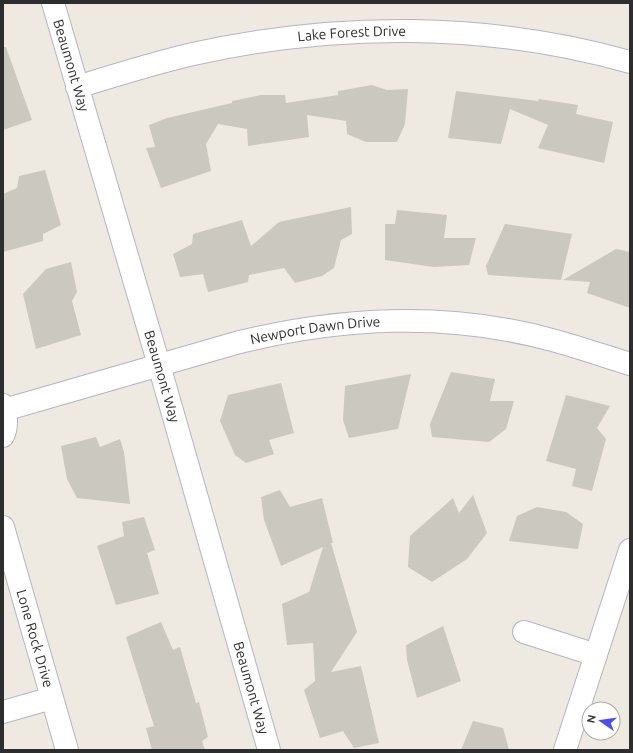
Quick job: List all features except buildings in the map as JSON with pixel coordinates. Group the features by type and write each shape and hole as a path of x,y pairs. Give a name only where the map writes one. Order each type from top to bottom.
{"street":[{"name":"Beaumont Way","path":"53,3 159,365 269,750"},
{"name":"Lake Forest Drive","path":"77,87 200,53 298,36 349,32 447,32 497,36 600,53 630,62"},
{"name":"Newport Dawn Drive","path":"4,407 272,334 348,322 428,320 468,324 551,340 630,364"},
{"path":"3,436 6,431 7,422 4,407"},
{"name":"Lone Rock Drive","path":"3,527 67,750"},
{"path":"565,750 630,550"},
{"path":"524,632 596,655"},
{"path":"3,712 52,698"}]}
